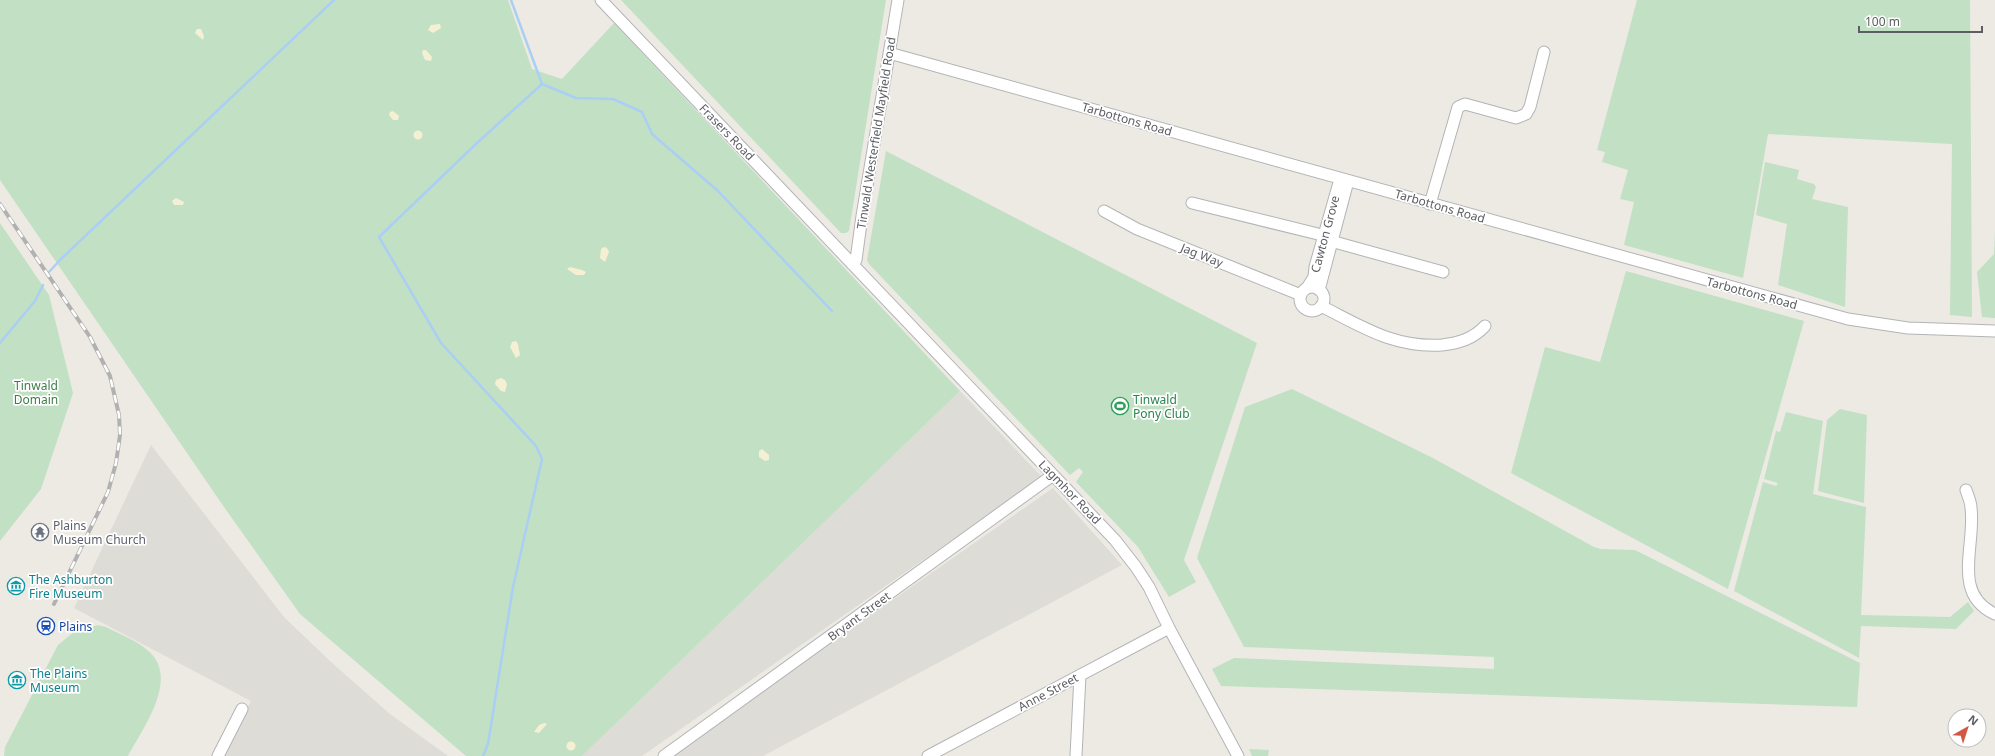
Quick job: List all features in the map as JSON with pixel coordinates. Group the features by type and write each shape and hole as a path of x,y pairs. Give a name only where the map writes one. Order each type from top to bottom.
{"street":[{"name":"Frasers Road","path":"601,0 852,264"},
{"name":"Tinwald Westerfield Mayfield Road","path":"852,264 856,260 898,0"},
{"path":"1430,204 1458,107 1465,104 1516,118 1523,116 1530,106 1544,52"},
{"name":"Tarbottons Road","path":"889,53 1860,322 1908,328 1995,331"},
{"name":"Cawton Grove","path":"1304,292 1314,277 1328,239 1344,180"},
{"path":"1192,203 1318,234 1328,239 1443,272"},
{"name":"Jag Way","path":"1104,211 1137,229 1304,292"},
{"name":"Cawton Grove","path":"1319,290 1328,239"},
{"name":"Lagmhor Road","path":"852,264 1126,554 1149,587 1169,628 1238,756"},
{"path":"1312,288 1319,290 1324,298 1321,306 1312,311 1306,310 1302,306 1304,292 1312,288"},
{"path":"1321,306 1375,333 1395,341 1412,345 1450,344 1467,340 1477,335 1486,326"},
{"name":"Bryant Street","path":"664,756 1053,475"},
{"path":"1966,490 1971,508 1969,583 1973,596 1977,602 1995,614"},
{"name":"Anne Street","path":"928,756 1169,628"},
{"path":"1076,756 1080,675"},
{"path":"218,756 242,709"}],"shaded area":[{"path":"960,391 1042,477 642,756 582,756"},
{"path":"151,445 284,617 331,662 390,714 448,756 223,756 251,701 74,608"},
{"path":"1053,488 1122,565 763,756 669,756"}],"green space":[{"path":"0,0 508,0 532,69 562,79 614,23 960,391 582,756 466,756 300,614 224,507 0,180"},
{"path":"621,0 886,0 849,231 846,233 841,233"},
{"path":"1637,0 1970,0 1972,317 1950,315 1952,144 1768,134 1743,278 1624,245 1634,202 1620,199 1628,170 1602,162 1605,152 1597,150"},
{"name":"Tinwald Pony Club","path":"886,151 1257,343 1184,560 1196,582 1169,597 1138,547 1076,482 1083,472 1079,468 1070,475 869,264 867,260"},
{"path":"1765,162 1799,170 1797,179 1814,184 1816,187 1812,199 1848,207 1845,307 1778,285 1787,224 1756,215"},
{"name":"Tinwald Domain","path":"0,223 49,295 73,393 41,489 0,541"},
{"path":"1995,230 1995,318 1982,317 1977,272 1994,254"},
{"path":"1626,271 1804,321 1728,589 1511,473 1545,347 1600,362"},
{"path":"1292,389 1433,458 1594,547 1601,549 1635,550 1860,663 1857,707 1221,686 1212,669 1234,658 1494,669 1494,657 1244,647 1197,558 1245,407"},
{"path":"1840,409 1867,415 1864,503 1818,491 1827,420"},
{"path":"1786,412 1823,421 1813,494 1866,507 1861,615 1950,617 1968,602 1974,611 1956,629 1861,626 1859,658 1734,591 1763,482 1776,486 1778,483 1764,479 1776,431 1780,432"},
{"path":"98,625 106,627 137,642 156,660 160,673 160,687 156,702 150,717 128,756 4,756 5,747 58,645 75,631"},
{"path":"1249,749 1269,750 1268,756 1252,756"}],"sand":[{"path":"440,24 441,28 433,33 428,30 431,25"},
{"path":"197,29 201,29 204,36 203,40 195,33"},
{"path":"423,50 426,50 432,57 431,61 425,60 422,53"},
{"path":"393,111 399,116 398,120 393,120 389,115 390,112"},
{"path":"418,130 423,135 418,140 413,135"},
{"path":"176,198 184,202 183,205 174,205 172,201"},
{"path":"604,247 607,248 609,252 605,262 600,258 601,249"},
{"path":"570,267 586,272 584,275 576,275 567,269"},
{"path":"516,341 520,355 516,358 510,347 512,342"},
{"path":"501,378 505,380 507,384 505,392 501,391 495,384 496,380"},
{"path":"762,449 769,455 769,460 765,461 759,457 759,451"},
{"path":"544,723 547,724 539,733 534,732 539,725"},
{"path":"571,741 576,746 571,751 566,746"}],"waterway":[{"path":"49,272 334,0"},
{"path":"483,756 488,744 513,587 542,459 536,446 441,343 379,237 477,143 542,84 511,0"},
{"path":"542,84 576,98 613,99 642,112 652,134 718,191 832,311"},
{"path":"0,343 35,301 43,285"}],"railway":[{"path":"0,204 90,337 110,376 119,415 120,435 116,463 108,492 54,604"}],"place":[{"name":"Tinwald Pony Club","path":"1120,406"},
{"name":"Plains Museum Church","path":"40,532"},
{"name":"The Ashburton Fire Museum","path":"16,586"},
{"name":"Plains","path":"46,626"},
{"name":"The Plains Museum","path":"17,680"}]}
